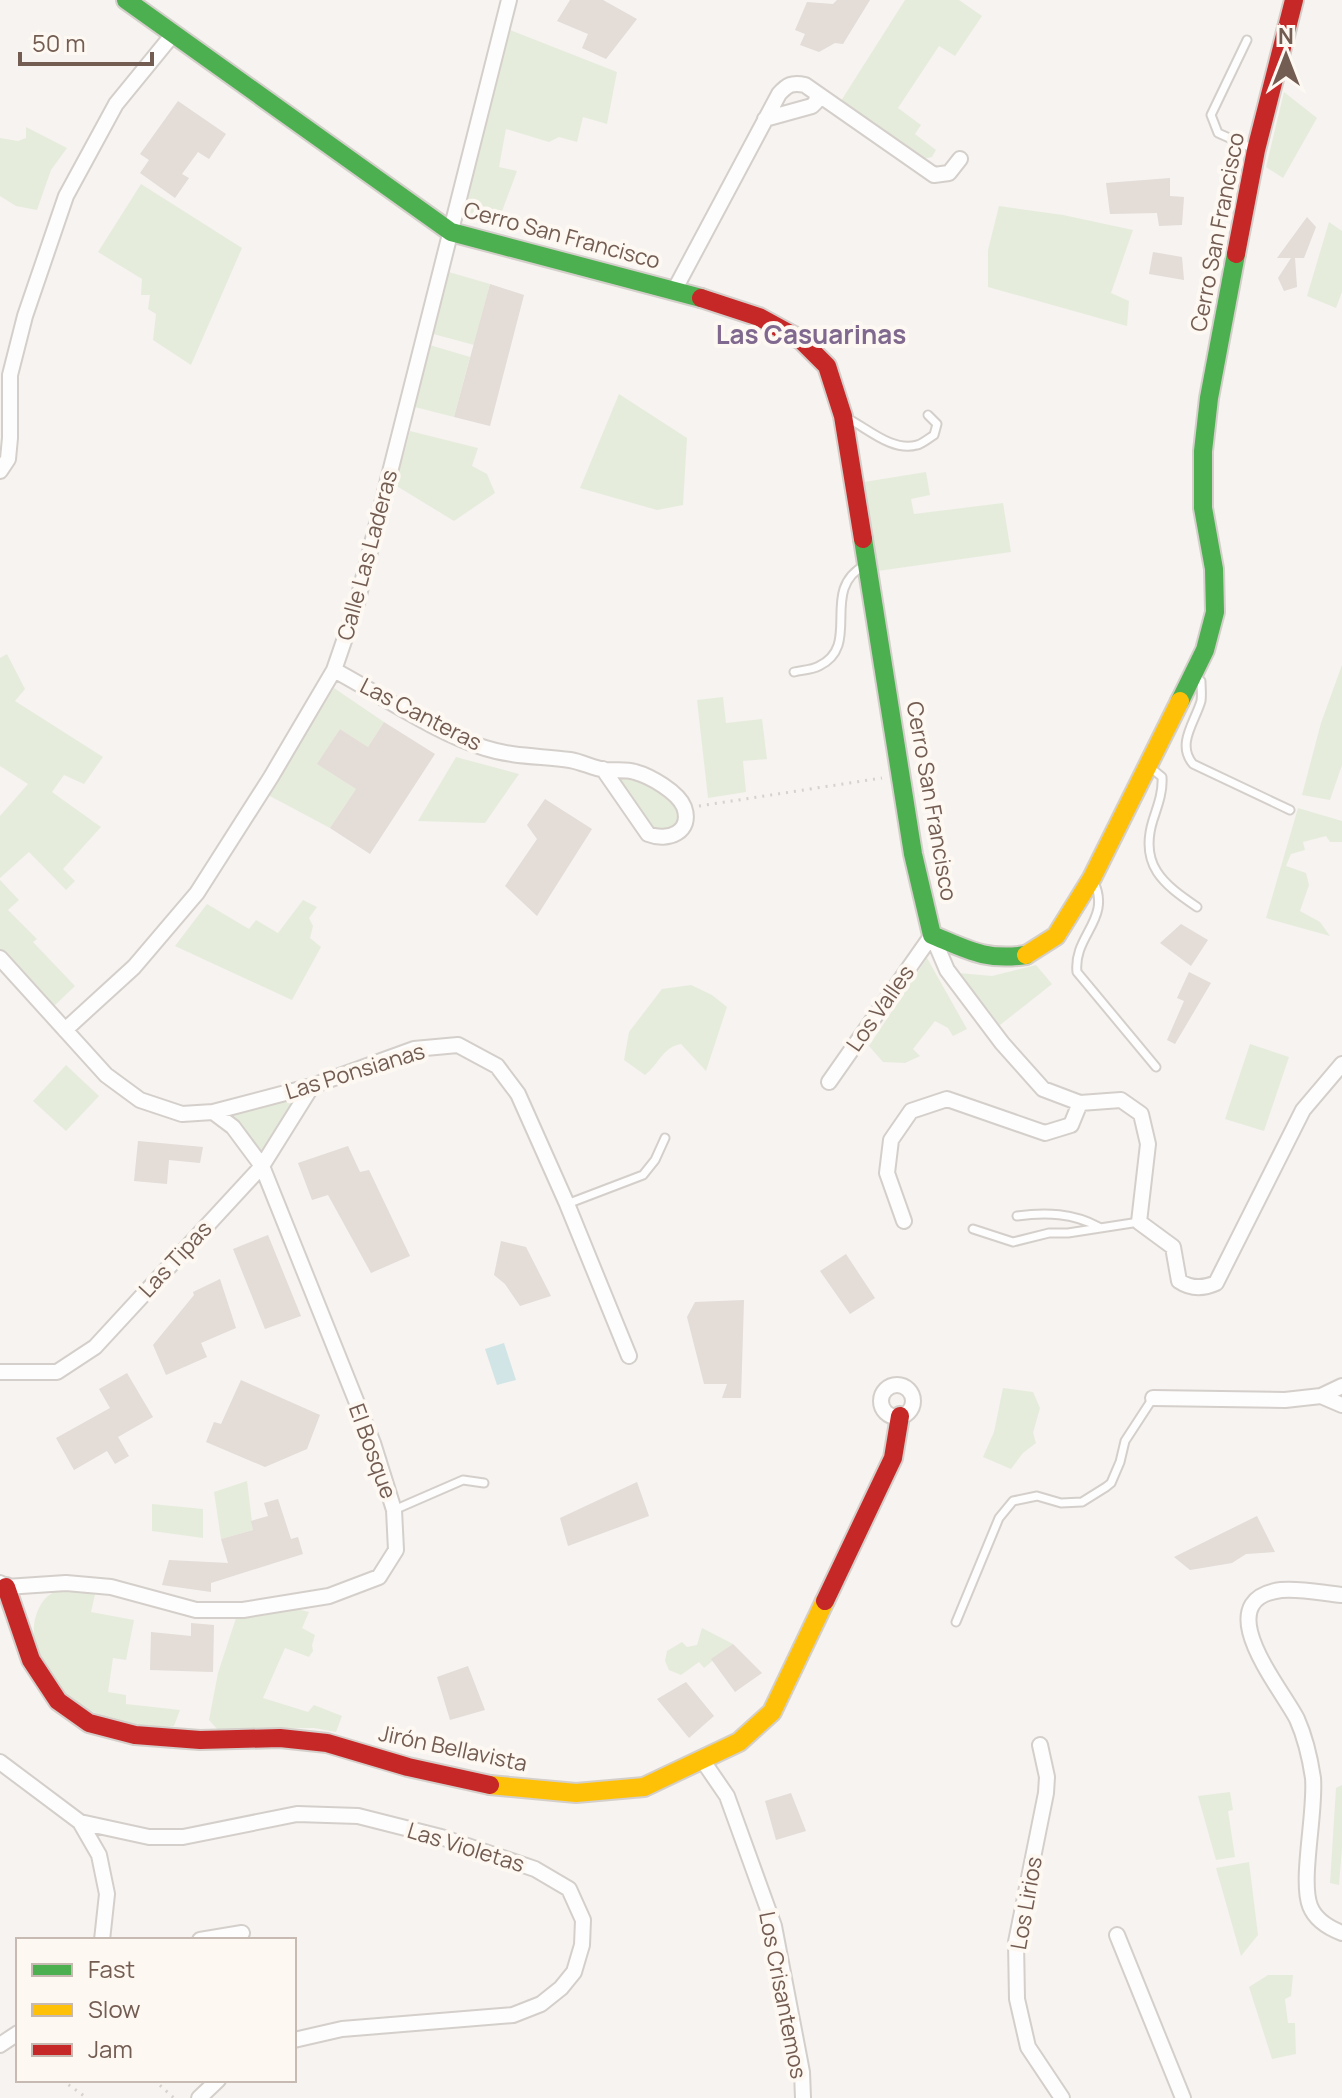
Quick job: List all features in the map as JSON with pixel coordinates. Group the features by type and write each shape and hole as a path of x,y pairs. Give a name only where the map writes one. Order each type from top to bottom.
{"street":[{"name":"Cerro San Francisco","path":"126,0 451,232 675,289 759,317 801,340 827,366 843,416 913,854 932,935 969,951 1001,959 1029,955 1056,936 1092,878 1205,650 1215,612 1214,569 1203,508 1206,424 1256,150 1294,0"},
{"name":"Calle Las Laderas","path":"65,1030 134,967 197,893 334,670 357,603 509,0"},
{"path":"0,471 8,459 6,408 10,375 25,316 66,196 116,104 174,33"},
{"path":"675,289 765,119 779,94 788,85 805,85 934,175 949,173 960,159"},
{"path":"765,119 812,106 817,95"},
{"path":"0,388 10,375"},
{"name":"Las Canteras","path":"334,670 434,725 484,748 524,757 572,760 603,769 635,772 676,796 684,808"},
{"path":"603,769 648,834 658,839 679,832 684,825 684,808"},
{"path":"932,935 947,970 1012,1055 1043,1089 1080,1103 1121,1100 1141,1114 1148,1144 1139,1222 1173,1247 1179,1281 1186,1286 1199,1288 1216,1283 1303,1110 1342,1064"},
{"name":"Los Valles","path":"829,1082 932,935"},
{"name":"Las Ponsianas","path":"0,958 106,1075 140,1100 182,1114 213,1112 312,1086 414,1049 458,1045 497,1066 518,1094 629,1356"},
{"name":"Las Tipas","path":"0,1372 57,1372 95,1347 262,1166 312,1086"},
{"path":"904,1221 887,1173 891,1140 911,1111 947,1099 1045,1133 1071,1125 1080,1103"},
{"name":"El Bosque","path":"3,1585 66,1583 111,1587 196,1610 243,1610 329,1596 379,1577 396,1550 394,1510 373,1443 262,1166 233,1127 213,1112"},
{"path":"1153,1398 1285,1400 1321,1396 1342,1386"},
{"path":"1321,1396 1342,1405"},
{"name":"Jirón Bellavista","path":"3,1585 31,1660 58,1701 89,1723 135,1735 200,1740 280,1738 327,1743 408,1767 494,1786 576,1793 644,1787 739,1742 772,1712 893,1458 900,1416"},
{"path":"1342,1595 1291,1590 1273,1592 1253,1605 1249,1621 1254,1648 1297,1719 1310,1759 1314,1815 1308,1891 1310,1906 1318,1918 1342,1933"},
{"name":"Los Lirios","path":"1040,1745 1047,1777 1046,1793 1016,1942 1017,1999 1028,2047 1062,2098"},
{"name":"Los Crisantemos","path":"703,1761 727,1796 774,1926 802,2072 803,2098"},
{"name":"Las Violetas","path":"0,1762 80,1822 149,1837 183,1837 297,1814 358,1816 441,1837 535,1869 569,1889 583,1920 582,1945 574,1972 561,1988 541,2004 513,2015 342,2029 296,2040"},
{"path":"80,1822 99,1855 107,1894 102,1938"},
{"path":"212,1938 242,1933"},
{"path":"1117,1935 1183,2098"},
{"path":"199,2098 216,2082"}],"lane":[{"path":"1247,40 1211,115 1218,133 1256,150"},
{"path":"843,416 882,439 898,445 916,445 934,435 937,424 928,415"},
{"path":"794,672 818,667 834,656 841,637 842,589 853,572 867,564"},
{"path":"1193,674 1201,681 1201,699 1189,728 1187,757 1193,764 1290,810"},
{"path":"1148,763 1162,777 1163,789 1149,833 1149,855 1157,873 1172,890 1197,907"},
{"path":"1092,878 1099,892 1100,908 1075,959 1077,972 1156,1067"},
{"path":"567,1204 643,1175 655,1160 665,1138"},
{"path":"1017,1216 1041,1213 1069,1216 1101,1228"},
{"path":"973,1229 1013,1242 1049,1233 1139,1222"},
{"path":"956,1622 999,1518 1013,1501 1037,1496 1061,1503 1082,1502 1106,1487 1111,1483 1135,1422 1153,1398"},
{"path":"394,1510 463,1480 484,1483"}],"path":[{"path":"684,808 901,776"},
{"path":"65,2082 87,2098"},
{"path":"156,2082 174,2098"}],"green space":[{"path":"905,0 959,0 982,16 955,56 939,46 898,108 921,125 915,134 936,150 932,157 922,159 839,104"},
{"path":"510,30 617,72 607,124 583,117 577,142 559,137 549,142 506,129 499,167 517,171 498,222 464,213"},
{"path":"1284,92 1317,118 1283,178 1266,167"},
{"path":"26,127 67,148 51,170 37,210 16,206 0,196 0,138 18,141 26,138"},
{"path":"141,184 242,248 191,365 153,340 156,314 148,309 150,295 141,295 142,279 98,252"},
{"path":"999,206 1063,215 1133,230 1111,293 1129,301 1127,326 988,287 988,250"},
{"path":"1329,222 1342,231 1342,292 1336,308 1307,296"},
{"path":"442,270 490,284 474,345 426,332"},
{"path":"423,343 470,357 454,417 407,405"},
{"path":"619,394 687,438 683,505 657,510 580,488"},
{"path":"410,431 478,448 472,466 487,474 495,493 454,521 395,485"},
{"path":"926,472 930,495 911,499 914,514 1003,503 1011,552 878,571 864,482"},
{"path":"7,654 25,689 15,701 103,757 84,784 64,775 52,792 101,827 63,869 75,881 66,890 29,852 0,878 0,816 28,784 0,766 0,658"},
{"path":"1342,665 1342,765 1330,800 1302,795 1321,723"},
{"path":"334,688 384,722 368,747 340,729 318,764 356,789 330,828 268,795"},
{"path":"723,697 726,723 762,719 767,759 743,761 746,792 708,798 697,700"},
{"path":"456,757 519,774 485,823 418,821"},
{"path":"603,769 635,772 676,796 684,825 658,839"},
{"path":"1298,808 1342,821 1342,842 1330,842 1326,836 1303,842 1305,850 1291,854 1286,866 1306,873 1309,885 1300,911 1320,922 1330,936 1266,918"},
{"path":"0,880 19,900 8,910 37,939 33,942 75,986 53,1007 0,953"},
{"path":"303,900 317,907 309,918 313,926 310,938 321,947 292,1000 175,946 207,904 249,929 256,920 278,933"},
{"path":"927,958 967,1029 953,1036 948,1028 935,1021 913,1049 920,1056 905,1063 883,1062 869,1046"},
{"path":"1036,965 1052,984 1000,1025 959,973 992,976"},
{"path":"691,985 712,995 727,1007 706,1071 681,1044 665,1052 645,1075 624,1060 629,1032 662,989"},
{"path":"1250,1044 1289,1057 1264,1131 1225,1119"},
{"path":"66,1065 99,1096 66,1131 33,1101"},
{"path":"312,1086 262,1166 213,1112"},
{"path":"1003,1388 1033,1392 1040,1408 1033,1433 1036,1443 1023,1453 1011,1469 983,1457 994,1432"},
{"path":"247,1481 253,1530 221,1539 214,1492"},
{"path":"152,1504 203,1509 203,1538 152,1531"},
{"path":"58,1589 96,1590 91,1612 134,1620 126,1660 113,1658 108,1692 126,1695 126,1704 180,1710 174,1726 140,1725 106,1717 85,1708 60,1689 41,1662 34,1630 36,1615 44,1600"},
{"path":"293,1608 309,1612 302,1628 315,1635 313,1651 309,1657 285,1648 263,1698 308,1712 314,1705 342,1716 336,1732 314,1728 217,1729 209,1720 218,1673 237,1615"},
{"path":"702,1628 733,1644 704,1668 699,1662 681,1675 669,1670 665,1661 667,1651 682,1642 687,1647 697,1645"},
{"path":"1342,1785 1339,1885 1330,1883 1336,1788"},
{"path":"1230,1792 1233,1810 1228,1811 1235,1857 1216,1860 1198,1796"},
{"path":"1249,1862 1258,1935 1241,1956 1216,1868"},
{"path":"1268,1975 1293,1975 1291,1996 1285,1999 1288,2023 1295,2023 1296,2054 1272,2059 1249,1987"}],"shaded area":[{"path":"504,1343 516,1380 497,1385 485,1349"}],"building":[{"path":"570,0 603,0 637,19 606,59 582,48 588,34 557,21"},
{"path":"837,0 870,0 843,44 835,43 819,52 800,45 805,34 795,30 807,2 833,4"},
{"path":"178,101 226,134 209,159 198,152 182,174 189,178 175,198 140,173 149,160 140,154"},
{"path":"1170,178 1170,196 1184,197 1182,225 1159,226 1157,213 1110,214 1106,183"},
{"path":"1307,217 1316,227 1304,258 1295,258 1297,287 1284,291 1278,278 1291,258 1277,258"},
{"path":"1153,252 1182,257 1184,280 1149,274"},
{"path":"490,284 524,295 490,426 454,417"},
{"path":"384,722 435,754 370,854 330,828 356,789 317,764 340,729 368,747"},
{"path":"545,799 592,829 537,916 505,886 537,839 527,825"},
{"path":"1181,924 1208,940 1191,966 1160,943"},
{"path":"1189,972 1211,983 1175,1044 1167,1040 1184,1001 1177,998"},
{"path":"138,1141 203,1147 200,1163 169,1160 167,1184 134,1181"},
{"path":"348,1146 360,1172 369,1170 410,1256 371,1273 328,1195 312,1200 298,1163"},
{"path":"268,1235 301,1316 265,1329 233,1249"},
{"path":"501,1241 526,1247 551,1296 520,1306 505,1284 494,1275"},
{"path":"846,1254 875,1298 850,1314 820,1271"},
{"path":"220,1279 236,1328 201,1343 207,1357 166,1375 153,1345 194,1295 193,1292"},
{"path":"744,1300 741,1398 722,1398 727,1384 704,1384 687,1317 695,1302"},
{"path":"127,1373 153,1417 118,1437 129,1456 115,1464 107,1451 74,1470 56,1438 110,1408 99,1389"},
{"path":"241,1380 320,1415 307,1449 265,1467 206,1442 214,1422 221,1424"},
{"path":"637,1482 649,1516 568,1546 560,1518"},
{"path":"278,1499 291,1539 298,1537 303,1554 211,1583 211,1592 162,1585 169,1560 228,1563 221,1539 253,1530 251,1521 268,1516 264,1503"},
{"path":"1257,1516 1275,1552 1246,1554 1232,1563 1190,1570 1174,1557"},
{"path":"191,1623 214,1625 213,1672 150,1670 151,1632 191,1636"},
{"path":"733,1644 762,1673 735,1692 711,1659"},
{"path":"468,1666 485,1710 450,1720 437,1677"},
{"path":"686,1682 714,1716 689,1738 657,1699"},
{"path":"791,1793 806,1831 776,1840 765,1801"}],"traffic: fast":[{"path":"126,0 451,232 701,298"},
{"path":"1180,701 1205,650 1215,612 1214,569 1203,508 1203,451 1209,398 1236,254"},
{"path":"863,539 913,854 932,935 988,955 1026,955"}],"traffic: slow":[{"path":"1026,955 1056,936 1092,878 1180,701"},
{"path":"490,1785 576,1793 644,1787 739,1742 772,1712 825,1601"}],"traffic: jam":[{"path":"1236,254 1256,150 1294,0"},
{"path":"701,298 759,317 801,340 827,366 843,416 863,539"},
{"path":"825,1601 893,1458 900,1416"},
{"path":"6,1587 31,1660 58,1701 89,1723 135,1735 200,1740 280,1738 327,1743 408,1767 490,1785"}],"district":[{"name":"Las Casuarinas","path":"811,335"}]}
